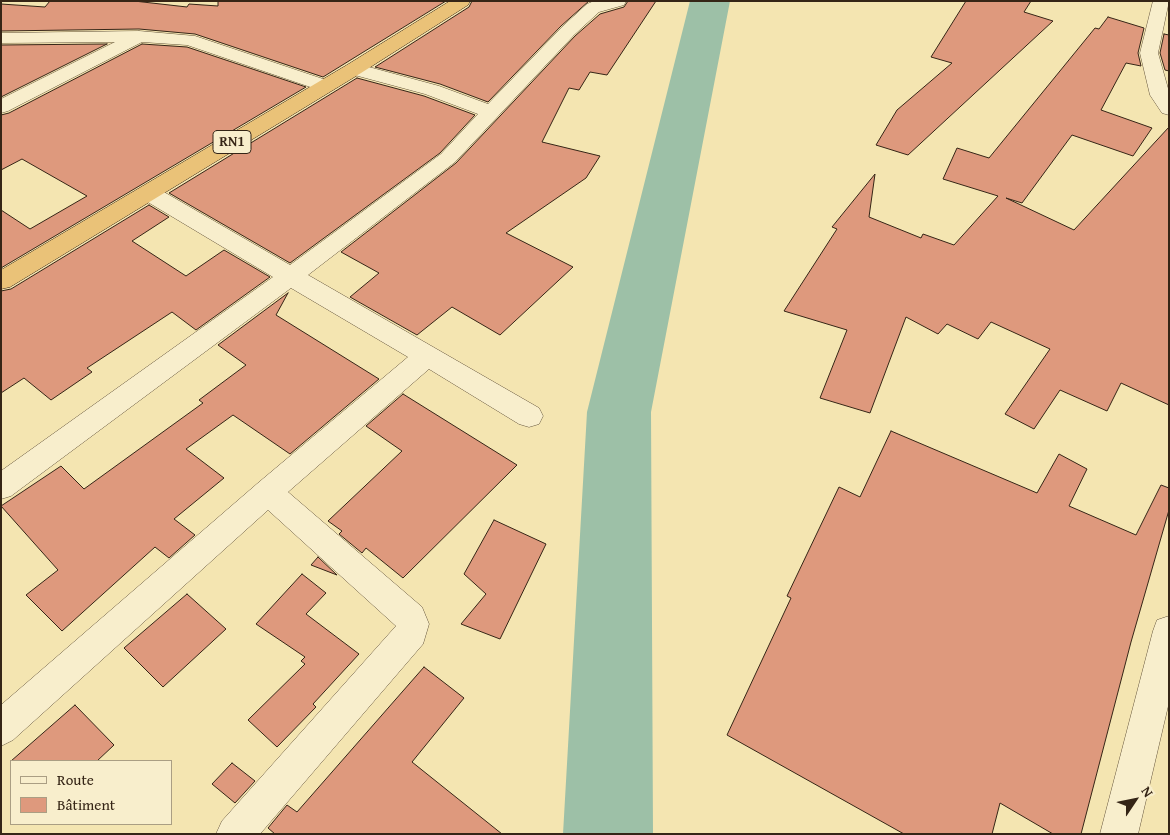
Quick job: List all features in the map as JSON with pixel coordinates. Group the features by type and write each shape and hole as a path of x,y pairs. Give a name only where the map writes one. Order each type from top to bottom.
{"highway":[{"name":"RN1","path":"1,282 354,69 462,1"}],"street":[{"path":"1,487 292,275 448,158 568,31 593,8 618,1"},
{"path":"1162,1 1149,53 1160,95 1169,109"},
{"path":"1,108 140,36"},
{"path":"1,38 140,36 189,40 204,43 325,86"},
{"path":"354,69 432,90 492,112"},
{"path":"148,193 292,275 529,416"},
{"path":"1,728 268,492 427,356"},
{"path":"235,834 411,633 413,624 411,618 268,492"},
{"path":"1119,834 1169,631"}],"building":[{"path":"50,1 134,1 187,7 189,4 218,6 218,1 446,1 323,77 195,34 139,29 1,31 1,4 45,7"},
{"path":"472,1 589,1 561,26 488,102 440,84 375,67 469,7"},
{"path":"628,1 656,1 607,75 590,72 579,90 569,88 542,142 600,156 586,178 506,233 573,267 500,335 452,307 417,335 350,297 379,273 341,252 456,163 575,36 600,14 624,7"},
{"path":"966,1 1031,1 1024,12 1053,21 908,155 876,145 897,110 952,63 931,57"},
{"path":"1108,17 1144,28 1138,53 1141,66 1126,63 1101,110 1152,128 1133,156 1072,135 1022,203 1006,198 1074,230 1169,127 1169,405 1121,383 1107,411 1060,390 1034,429 1005,414 1050,349 991,322 978,339 947,324 938,334 906,317 870,413 820,398 847,330 784,311 837,229 832,227 875,174 869,217 921,238 923,234 954,245 998,196 943,179 957,148 989,158 1095,28 1099,29"},
{"path":"1164,34 1169,35 1169,71 1165,70 1160,53"},
{"path":"107,44 1,97 1,45"},
{"path":"142,44 187,47 306,87 1,268 1,210 30,229 87,196 22,159 1,170 1,115 9,113"},
{"path":"357,78 424,96 475,115 440,153 290,263 169,193"},
{"path":"149,205 169,217 132,241 186,276 224,250 270,277 196,330 172,312 87,368 92,372 51,400 24,378 1,393 1,291 11,289"},
{"path":"288,293 276,315 379,379 290,454 233,415 186,449 224,478 174,519 195,535 169,558 155,547 62,631 26,595 58,570 1,506 61,466 84,489 203,403 199,400 246,365 218,345"},
{"path":"403,394 517,465 403,578 366,548 362,553 339,534 342,531 328,521 402,451 366,426"},
{"path":"891,431 1037,493 1059,454 1087,469 1069,506 1136,535 1161,485 1169,488 1169,510 1131,642 1081,834 1053,834 1000,803 992,834 904,834 727,735 791,598 787,596 839,487 860,497"},
{"path":"494,520 546,544 500,639 461,624 486,594 464,574"},
{"path":"318,557 337,575 311,565"},
{"path":"302,574 326,593 306,614 359,654 313,704 316,707 277,747 248,720 305,664 301,661 305,657 256,624"},
{"path":"187,594 226,629 163,687 124,648"},
{"path":"424,667 464,698 412,762 502,834 275,834 268,828 287,805 297,812"},
{"path":"75,705 114,745 98,760 12,760"},
{"path":"232,763 255,781 235,803 212,784"}],"waterway":[{"path":"608,834 619,412 710,1"}]}
